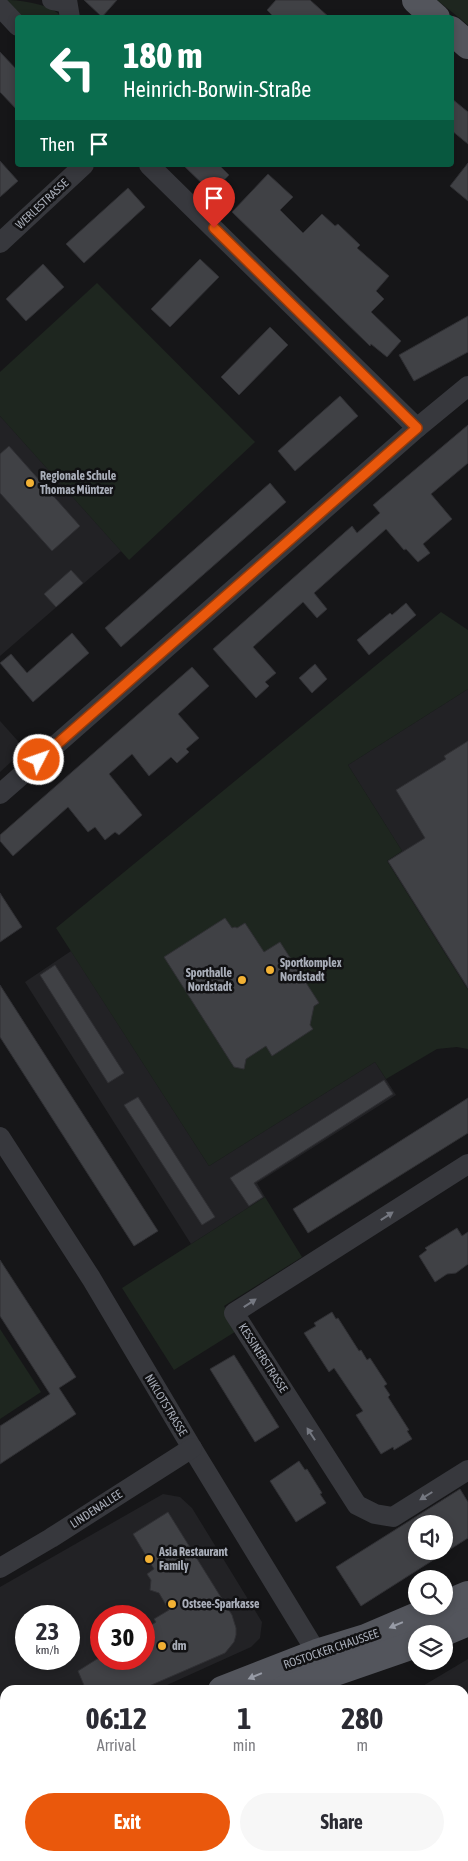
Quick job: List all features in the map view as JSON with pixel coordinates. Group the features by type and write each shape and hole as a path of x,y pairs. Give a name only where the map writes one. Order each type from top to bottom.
{"main road":[{"path":"416,0 433,15"},
{"path":"454,33 468,45"},
{"name":"ROSTOCKER CHAUSSEE","path":"453,1601 468,1595"},
{"name":"ROSTOCKER CHAUSSEE","path":"290,1685 366,1638 421,1615"},
{"path":"453,1628 468,1622"},
{"name":"ROSTOCKER CHAUSSEE","path":"234,1685 266,1671 322,1664 408,1646"}],"street":[{"path":"52,0 62,2 67,0 70,15"},
{"path":"0,7 15,23"},
{"name":"WERLESTRASSE","path":"0,242 82,167"},
{"path":"151,167 417,428"},
{"path":"0,794 417,428 468,386"},
{"name":"NIKLOTSTRASSE","path":"0,1137 91,1278 322,1664"},
{"name":"KESSINERSTRASSE","path":"468,1164 234,1313 357,1505 375,1514 393,1517 468,1470"},
{"name":"LINDENALLEE","path":"0,1568 51,1538 192,1448"}],"shaded area":[{"path":"7,0 45,6 59,15 20,15"},
{"path":"437,0 468,0 468,25"},
{"path":"97,283 255,442 129,560 0,416 0,372"},
{"name":"Regionale Schule Thomas Müntzer","path":"0,416 121,551 0,656"},
{"name":"Sportkomplex Nordstadt","path":"441,612 468,630 468,689 348,765 402,851 387,861 468,990 468,1049 457,1047 437,1049 386,1079 375,1062 209,1166 56,928"},
{"path":"468,689 468,990 387,861 402,851 348,765"},
{"path":"0,721 25,749 0,772"},
{"path":"71,951 209,1166 375,1062 396,1095 257,1183 265,1197 191,1244 25,982"},
{"path":"265,1197 302,1257 224,1306 238,1330 174,1370 122,1288"},
{"path":"0,1329 41,1392 0,1419"},
{"path":"163,1494 180,1497 192,1508 262,1622 260,1638 251,1647 167,1685 0,1685 0,1587"},
{"path":"468,1659 468,1685 424,1685 450,1670 453,1670 453,1668"}],"building":[{"path":"84,0 117,0 104,15 100,15"},
{"path":"276,0 310,0 327,15 272,15 267,10"},
{"path":"0,52 15,68 15,108 0,92"},
{"path":"454,100 468,112 468,144 454,132"},
{"path":"0,161 18,181 0,197"},
{"path":"468,163 468,201 450,186"},
{"path":"185,167 221,167 229,175 212,193"},
{"path":"268,174 293,197 280,210 303,233 322,214 335,226 338,224 360,245 357,248 389,276 376,291 384,299 371,312 401,341 387,357 371,344 370,346 232,212"},
{"path":"128,188 145,207 84,263 66,244"},
{"path":"200,259 219,277 170,327 151,309"},
{"path":"43,264 64,287 26,321 6,299"},
{"path":"468,316 468,352 414,381 399,355"},
{"path":"270,327 288,345 239,395 221,377"},
{"path":"340,396 358,416 295,471 278,451"},
{"path":"468,425 468,463 431,494 452,519 423,544 430,553 418,562 406,549 404,550 386,529 314,593 327,609 317,618 303,602 253,647 276,673 265,682 269,686 256,698 213,649 352,526 357,533 380,513 373,505"},
{"path":"9,446 80,526 52,551 0,493 0,454"},
{"path":"270,483 286,502 121,647 105,628"},
{"path":"71,570 83,583 56,607 44,594"},
{"path":"406,603 416,615 369,655 357,640 390,613 392,615"},
{"path":"72,633 89,653 33,702 0,663 11,654 27,673"},
{"path":"315,664 327,679 312,693 299,678"},
{"path":"192,667 209,686 178,714 199,738 186,749 189,752 177,763 171,757 149,776 132,754 109,774 142,815 119,835 115,832 105,840 95,827 88,832 68,807 13,856 0,841 0,835"},
{"path":"468,741 468,988 388,861 425,838 396,790 446,759 444,756"},
{"path":"0,893 22,927 0,942"},
{"name":"Sporthalle Nordstadt","path":"225,918 232,928 237,928 245,923 264,952 280,942 319,1003 314,1006 310,1025 313,1029 272,1056 266,1046 246,1059 244,1069 234,1067 164,957"},
{"path":"55,965 124,1073 108,1083 40,975"},
{"path":"0,985 158,1231 134,1246 0,1037"},
{"path":"384,1080 393,1094 254,1183 263,1197 249,1206 230,1178"},
{"path":"138,1097 215,1217 202,1225 124,1105"},
{"path":"468,1098 468,1133 308,1233 293,1209"},
{"path":"457,1228 462,1236 468,1232 468,1264 456,1273 447,1274 435,1282 419,1256 427,1250 425,1248"},
{"path":"0,1260 76,1377 59,1388 76,1414 0,1464 0,1426 50,1394 0,1316"},
{"path":"332,1312 336,1319 338,1318 359,1351 361,1350 367,1360 370,1358 387,1384 384,1386 390,1395 388,1397 409,1430 407,1431 412,1439 394,1450 393,1447 381,1454 356,1415 363,1411 334,1368 329,1372 304,1333 316,1326 314,1323"},
{"path":"234,1355 279,1427 255,1442 210,1369"},
{"path":"299,1461 305,1470 307,1469 326,1503 296,1522 270,1481"},
{"path":"460,1489 468,1502 468,1538 453,1548 453,1515 419,1515"},
{"name":"dm","path":"168,1512 232,1615 236,1628 234,1642 225,1653 151,1685 84,1685 78,1671 90,1663 90,1670 155,1670 155,1618 169,1610 159,1593 150,1590 151,1580 147,1574 154,1569 133,1534"},
{"path":"408,1522 408,1560 433,1560 418,1570 408,1570 408,1576 361,1606 336,1567"}],"place":[{"name":"Regionale Schule Thomas Müntzer","path":"30,483"},
{"name":"Sportkomplex Nordstadt","path":"270,970"},
{"name":"Sporthalle Nordstadt","path":"242,980"},
{"name":"Asia Restaurant Family","path":"149,1559"},
{"name":"Ostsee-Sparkasse","path":"172,1604"},
{"name":"dm","path":"162,1646"}],"route":[{"path":"39,760 417,428 214,228"}]}
